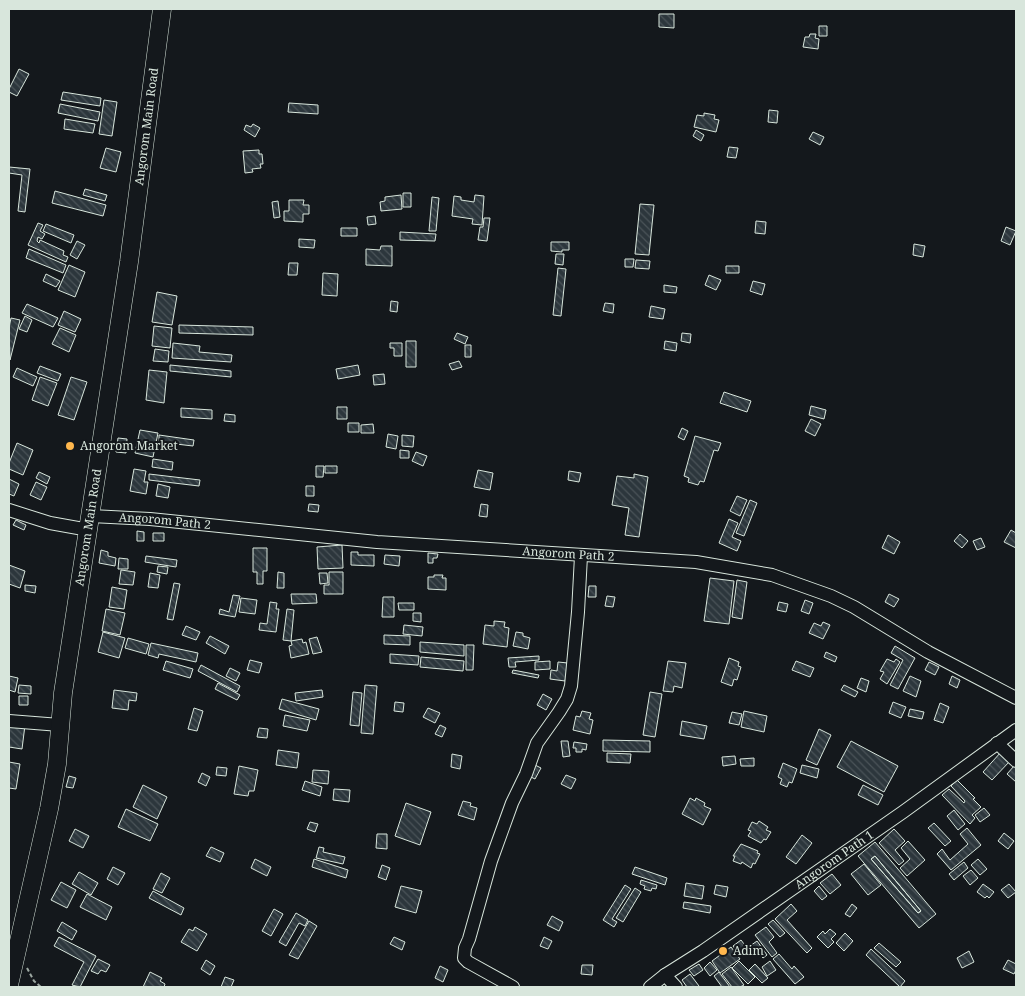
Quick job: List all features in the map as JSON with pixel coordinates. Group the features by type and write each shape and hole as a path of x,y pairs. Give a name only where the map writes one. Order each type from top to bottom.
{"highway":[{"name":"Angorom Main Road","path":"9,985 49,809 57,764 63,693 129,262 162,9"}],"street":[{"name":"Angorom Path 2","path":"9,510 50,523 90,523 150,519 377,542 696,562 772,575 798,582 854,607 928,652 1016,698"},
{"path":"513,987 468,962 463,954 470,939 491,861 512,803 526,774 537,744 567,699 571,686 581,556"},
{"path":"9,720 60,725"},
{"name":"Angorom Path 1","path":"650,987 903,812 1016,730"},
{"path":"997,743 1016,761"},
{"path":"665,975 676,987"}],"path":[{"path":"17,951 34,981 41,987"}],"building":[{"path":"659,14 674,14 674,28 659,27"},
{"path":"819,26 827,26 827,36 819,36"},
{"path":"810,34 816,34 815,38 819,39 818,49 803,47 805,37 809,37"},
{"path":"19,69 29,74 17,96 9,92 9,89"},
{"path":"63,92 101,98 100,106 61,100"},
{"path":"104,100 117,102 112,136 99,134"},
{"path":"289,103 318,105 318,114 288,112"},
{"path":"60,104 100,112 98,121 58,113"},
{"path":"769,110 778,111 777,123 768,122"},
{"path":"704,113 715,115 714,119 719,120 716,132 694,127 697,115 704,116"},
{"path":"65,119 95,124 93,133 64,129"},
{"path":"253,124 260,128 255,137 244,130 246,125 251,127"},
{"path":"696,130 704,135 701,141 693,136"},
{"path":"813,132 824,137 820,145 809,139"},
{"path":"729,147 738,148 736,158 727,157"},
{"path":"106,148 121,152 116,172 100,168"},
{"path":"259,150 259,154 262,154 263,164 260,164 261,168 252,169 253,172 245,173 243,151"},
{"path":"9,167 30,169 25,212 18,211 22,175 9,173"},
{"path":"85,189 107,195 105,201 83,195"},
{"path":"55,191 106,205 103,216 52,203"},
{"path":"403,193 411,193 411,207 403,207"},
{"path":"401,195 402,209 381,211 380,202 385,201 385,197"},
{"path":"475,195 484,196 482,225 472,224 473,219 452,216 454,196 461,197 461,200 474,202"},
{"path":"432,197 439,198 436,231 429,231"},
{"path":"289,200 304,200 303,205 309,205 309,214 303,214 303,222 284,221 284,211 289,211"},
{"path":"278,201 280,217 274,218 272,202"},
{"path":"640,204 654,205 649,255 635,254"},
{"path":"375,216 376,224 368,225 367,217"},
{"path":"484,218 490,218 487,241 478,240"},
{"path":"756,221 766,222 765,234 755,233"},
{"path":"38,223 43,225 40,231 45,234 42,239 38,237 37,241 39,243 40,240 64,251 63,255 68,257 66,262 28,245"},
{"path":"46,224 74,235 71,243 43,231"},
{"path":"1006,227 1016,231 1010,245 1001,241"},
{"path":"341,228 357,228 357,236 341,236"},
{"path":"400,232 436,234 435,241 400,240"},
{"path":"299,239 315,240 314,248 299,247"},
{"path":"77,241 85,245 77,259 70,255"},
{"path":"551,242 569,242 569,250 562,250 562,252 551,251"},
{"path":"914,244 925,246 923,257 913,255"},
{"path":"381,246 392,246 392,266 366,265 366,249 380,250"},
{"path":"29,249 66,265 63,273 26,258"},
{"path":"556,254 564,254 563,265 555,264"},
{"path":"625,259 634,259 633,267 625,267"},
{"path":"636,260 650,261 649,269 635,268"},
{"path":"289,263 298,263 297,275 288,275"},
{"path":"69,265 85,272 75,297 58,290"},
{"path":"726,266 739,266 739,273 726,273"},
{"path":"558,268 566,269 561,316 553,315"},
{"path":"323,273 338,274 337,296 322,295"},
{"path":"46,274 60,281 56,287 43,281"},
{"path":"709,275 721,280 716,290 705,285"},
{"path":"753,281 765,284 762,295 750,291"},
{"path":"664,285 677,287 676,293 664,292"},
{"path":"157,292 177,296 172,325 152,322"},
{"path":"391,301 398,302 397,312 390,311"},
{"path":"605,303 614,304 613,313 603,311"},
{"path":"27,304 58,318 53,327 22,313"},
{"path":"651,306 665,309 663,319 649,317"},
{"path":"64,311 81,319 75,332 58,325"},
{"path":"25,316 32,320 27,332 19,329"},
{"path":"11,318 20,320 10,360 9,328"},
{"path":"179,325 253,327 253,335 179,333"},
{"path":"154,326 172,328 170,348 152,346"},
{"path":"60,328 76,335 69,352 52,344"},
{"path":"457,333 468,337 465,344 454,339"},
{"path":"682,333 691,334 690,343 681,341"},
{"path":"406,341 416,341 416,367 406,367"},
{"path":"665,341 677,343 676,351 664,349"},
{"path":"173,343 200,346 199,352 232,355 231,362 172,358"},
{"path":"390,343 402,343 402,356 394,356 394,348 390,348"},
{"path":"465,345 471,345 471,357 465,357"},
{"path":"155,349 169,351 168,362 153,361"},
{"path":"459,361 462,367 452,370 449,364"},
{"path":"170,365 231,371 231,377 170,371"},
{"path":"358,365 360,375 338,379 336,369"},
{"path":"40,366 61,374 58,381 37,373"},
{"path":"17,368 37,377 33,386 13,377"},
{"path":"149,370 167,372 164,403 146,400"},
{"path":"384,374 385,384 374,385 373,375"},
{"path":"40,377 57,383 48,406 32,400"},
{"path":"71,377 87,382 74,420 58,415"},
{"path":"724,392 751,401 747,412 720,403"},
{"path":"811,406 826,410 824,419 809,415"},
{"path":"337,407 347,407 347,419 337,419"},
{"path":"181,408 212,410 212,419 181,417"},
{"path":"225,414 235,415 235,422 224,421"},
{"path":"811,419 821,424 815,436 805,431"},
{"path":"348,423 359,423 359,432 348,432"},
{"path":"373,424 374,433 361,433 361,425"},
{"path":"682,428 688,431 684,440 678,437"},
{"path":"140,430 158,433 153,457 135,453"},
{"path":"388,434 398,436 396,449 386,447"},
{"path":"159,435 194,440 193,446 159,442"},
{"path":"402,435 414,436 413,447 402,446"},
{"path":"695,436 721,443 718,451 714,450 704,482 700,481 698,485 688,482 689,478 684,476"},
{"path":"118,438 127,439 126,453 116,452"},
{"path":"17,443 33,450 23,475 9,469 9,463"},
{"path":"400,450 409,451 409,458 400,458"},
{"path":"416,452 427,456 423,466 412,461"},
{"path":"153,459 173,462 172,470 152,467"},
{"path":"316,466 324,466 323,477 316,477"},
{"path":"325,466 337,466 337,473 325,473"},
{"path":"134,469 146,471 144,482 148,482 146,494 130,491"},
{"path":"478,470 493,473 490,490 474,487"},
{"path":"569,471 581,473 579,482 568,480"},
{"path":"39,472 50,477 47,484 36,478"},
{"path":"149,474 200,480 199,486 149,480"},
{"path":"634,474 648,477 639,537 625,535 629,508 612,505 617,476 634,478"},
{"path":"9,479 19,484 14,496 9,494"},
{"path":"36,482 47,487 41,500 30,495"},
{"path":"158,484 170,487 168,498 156,496"},
{"path":"306,486 314,486 314,496 306,496"},
{"path":"737,496 747,500 740,516 730,511"},
{"path":"750,500 757,503 744,536 736,533"},
{"path":"309,504 319,505 318,512 308,511"},
{"path":"481,504 488,505 487,517 479,516"},
{"path":"729,519 738,523 732,537 741,541 737,551 719,543"},
{"path":"16,520 26,525 24,530 13,525"},
{"path":"1011,530 1016,533 1016,548 1004,542"},
{"path":"137,531 144,532 144,541 137,541"},
{"path":"153,533 164,533 164,541 153,541"},
{"path":"960,534 968,541 962,548 954,541"},
{"path":"888,535 900,542 894,554 882,548"},
{"path":"981,538 985,547 977,550 973,541"},
{"path":"342,545 343,568 318,569 317,547"},
{"path":"253,548 267,548 267,571 263,571 263,584 257,584 257,572 253,572"},
{"path":"101,550 108,552 108,556 116,558 115,566 99,563"},
{"path":"351,552 358,552 358,555 374,555 374,566 351,565"},
{"path":"428,553 438,554 437,558 433,558 433,563 428,563"},
{"path":"385,555 400,556 399,566 384,564"},
{"path":"146,556 177,560 176,567 145,562"},
{"path":"119,558 128,559 128,569 118,569"},
{"path":"9,565 25,571 20,588 9,584"},
{"path":"158,566 168,567 167,574 157,572"},
{"path":"121,570 135,572 133,585 119,584"},
{"path":"278,572 284,573 284,588 277,588"},
{"path":"329,572 343,572 343,594 324,594 324,585 329,585"},
{"path":"150,573 160,575 158,588 148,587"},
{"path":"319,573 327,573 328,583 320,584"},
{"path":"434,575 443,575 442,578 446,578 446,590 428,589 428,577 434,577"},
{"path":"710,578 734,581 729,624 704,621"},
{"path":"737,580 747,582 742,619 732,617"},
{"path":"174,583 180,584 173,620 167,619"},
{"path":"25,585 36,586 35,593 25,591"},
{"path":"589,586 596,586 596,597 588,597"},
{"path":"112,587 127,590 124,609 109,607"},
{"path":"291,594 316,594 317,603 292,604"},
{"path":"889,594 899,599 894,607 885,602"},
{"path":"233,595 240,596 235,617 219,614 220,609 229,612"},
{"path":"607,596 615,597 613,607 605,606"},
{"path":"383,597 394,597 394,617 382,617"},
{"path":"241,598 257,600 255,614 239,612"},
{"path":"805,600 813,603 809,614 801,611"},
{"path":"270,602 277,603 276,609 279,609 276,632 259,630 260,623 267,624"},
{"path":"779,602 788,604 786,612 777,610"},
{"path":"398,603 414,603 414,610 399,610"},
{"path":"106,609 125,613 120,635 102,631"},
{"path":"287,609 294,610 291,641 283,640"},
{"path":"413,613 421,613 421,622 413,621"},
{"path":"494,621 505,622 504,627 509,628 507,647 483,644 485,625 494,626"},
{"path":"823,622 830,625 823,639 809,633 814,623 821,626"},
{"path":"404,625 423,627 422,636 403,634"},
{"path":"186,626 200,632 196,640 182,635"},
{"path":"103,632 125,638 119,658 98,652"},
{"path":"516,632 523,633 523,636 530,638 528,649 513,646"},
{"path":"384,635 410,636 410,645 384,644"},
{"path":"210,636 229,646 225,654 206,643"},
{"path":"317,637 322,652 313,654 309,639"},
{"path":"128,638 149,644 146,654 125,648"},
{"path":"302,639 303,643 306,642 309,654 291,658 289,646 292,645 291,641"},
{"path":"420,642 464,645 464,656 420,652"},
{"path":"151,643 198,653 196,662 159,654 158,658 148,655"},
{"path":"466,645 474,645 473,670 466,670"},
{"path":"895,646 915,658 898,689 890,685 903,660 891,653"},
{"path":"826,652 837,657 835,662 824,657"},
{"path":"390,654 419,656 418,665 390,663"},
{"path":"539,656 539,660 515,662 516,667 509,667 508,658"},
{"path":"421,657 464,661 463,671 420,667"},
{"path":"729,658 739,662 738,666 741,667 737,680 734,679 732,686 721,682"},
{"path":"887,659 894,662 896,659 900,662 887,684 880,679 884,672 880,671"},
{"path":"250,660 262,663 259,673 247,670"},
{"path":"166,661 193,669 190,678 163,670"},
{"path":"550,661 550,669 535,670 535,662"},
{"path":"668,661 686,663 682,688 674,686 673,692 663,691"},
{"path":"796,661 814,668 810,677 792,670"},
{"path":"558,662 568,663 565,681 550,679 551,670 557,671"},
{"path":"929,662 939,667 935,675 925,670"},
{"path":"201,665 240,686 237,692 198,671"},
{"path":"230,668 240,673 236,681 226,676"},
{"path":"513,670 539,675 538,678 512,673"},
{"path":"9,676 18,678 15,692 9,690"},
{"path":"910,676 921,681 916,697 903,691"},
{"path":"952,676 960,680 957,688 949,684"},
{"path":"861,678 869,681 866,692 857,688"},
{"path":"218,683 240,695 237,700 215,689"},
{"path":"19,685 31,686 31,694 18,693"},
{"path":"365,685 377,686 373,734 361,733"},
{"path":"844,685 858,692 855,697 841,690"},
{"path":"114,690 137,693 136,701 129,700 128,710 112,708"},
{"path":"322,690 323,697 296,701 295,693"},
{"path":"353,692 362,693 359,726 350,725"},
{"path":"650,692 662,694 655,737 643,735"},
{"path":"543,694 552,699 546,710 537,705"},
{"path":"19,696 28,696 28,705 19,705"},
{"path":"282,699 319,709 316,720 279,709"},
{"path":"395,702 404,703 403,712 394,711"},
{"path":"893,702 906,707 901,718 889,713"},
{"path":"940,703 949,707 943,723 934,720"},
{"path":"194,708 203,711 197,731 188,729"},
{"path":"428,708 440,713 435,723 423,717"},
{"path":"910,709 924,712 922,719 908,716"},
{"path":"582,711 591,713 589,719 593,720 590,734 573,730 576,716 580,717"},
{"path":"744,711 767,716 764,732 741,727"},
{"path":"732,712 742,714 739,725 729,723"},
{"path":"285,715 310,720 307,731 283,726"},
{"path":"682,721 707,726 704,739 680,735"},
{"path":"25,725 22,749 9,747 9,726"},
{"path":"440,725 446,728 442,737 435,734"},
{"path":"259,728 268,729 267,738 257,737"},
{"path":"819,729 831,735 817,765 806,760"},
{"path":"603,740 650,741 650,752 603,751"},
{"path":"561,741 568,741 570,756 563,757"},
{"path":"851,741 898,766 884,792 837,767"},
{"path":"574,742 587,744 586,750 582,749 582,752 576,752 576,748 573,748"},
{"path":"278,750 299,753 297,768 276,765"},
{"path":"1001,752 1010,761 992,780 983,772"},
{"path":"607,753 631,754 630,763 607,762"},
{"path":"452,754 462,756 460,769 451,767"},
{"path":"735,756 736,764 723,766 722,757"},
{"path":"754,758 754,766 741,766 740,759"},
{"path":"9,762 20,764 16,789 9,788"},
{"path":"783,763 797,769 792,783 789,782 787,787 780,784 782,779 778,777"},
{"path":"533,764 541,768 535,779 527,775"},
{"path":"802,765 819,769 817,778 800,773"},
{"path":"239,766 258,770 254,791 249,791 248,796 234,794"},
{"path":"1014,766 1016,768 1016,782 1007,774"},
{"path":"217,767 227,768 226,776 216,775"},
{"path":"313,770 329,771 328,784 312,782"},
{"path":"202,773 210,777 206,786 198,782"},
{"path":"566,775 576,779 571,789 561,784"},
{"path":"69,776 76,778 73,788 66,787"},
{"path":"957,780 981,807 972,815 975,818 970,824 942,795 949,789 964,803 965,801 951,786"},
{"path":"305,781 322,787 320,796 302,790"},
{"path":"143,785 167,797 157,819 133,807"},
{"path":"863,785 883,795 878,805 858,795"},
{"path":"334,789 350,790 349,802 333,800"},
{"path":"690,798 695,801 696,798 705,803 704,806 711,809 703,825 682,814"},
{"path":"463,801 471,803 470,806 477,808 474,820 458,815"},
{"path":"406,803 431,812 420,845 395,836"},
{"path":"984,808 990,815 980,822 975,815"},
{"path":"126,809 158,824 150,841 118,827"},
{"path":"954,810 965,824 958,830 947,816"},
{"path":"759,821 768,827 766,830 771,832 766,840 764,839 761,843 748,836 751,831 748,830 752,822 757,824"},
{"path":"310,822 318,824 315,832 307,829"},
{"path":"934,823 951,841 945,846 928,828"},
{"path":"967,828 981,845 951,870 937,854 942,849 950,860 968,844 960,834"},
{"path":"75,829 89,836 83,848 69,841"},
{"path":"894,829 905,841 895,850 904,861 899,865 879,843"},
{"path":"1004,833 1014,841 1008,849 998,841"},
{"path":"377,834 387,834 387,849 376,848"},
{"path":"802,835 812,843 796,864 786,857"},
{"path":"908,841 925,860 907,876 900,868 910,859 901,848"},
{"path":"875,842 936,914 919,928 858,856","holes":["875,856 921,911 918,913 871,859"]},
{"path":"741,844 758,851 757,853 760,854 751,868 742,862 741,864 733,861 735,856 733,856"},
{"path":"211,847 224,853 220,862 206,856"},
{"path":"319,847 324,848 323,852 345,857 343,864 316,858"},
{"path":"875,856 921,911 918,913 871,859"},
{"path":"255,859 271,867 267,876 251,868"},
{"path":"314,859 348,870 346,878 312,867"},
{"path":"978,859 987,869 980,875 971,865"},
{"path":"964,862 968,868 954,880 949,874"},
{"path":"864,864 881,885 868,895 851,874"},
{"path":"382,865 390,868 386,880 378,877"},
{"path":"113,867 125,873 118,885 107,879"},
{"path":"635,867 667,878 665,885 632,874"},
{"path":"971,870 978,878 970,885 963,876"},
{"path":"79,872 98,883 91,895 72,884"},
{"path":"161,873 170,878 162,893 153,889"},
{"path":"832,874 841,885 830,894 820,883"},
{"path":"641,880 657,885 656,889 652,888 651,891 644,889 645,886 640,884"},
{"path":"61,882 76,890 67,908 51,900"},
{"path":"686,883 704,886 702,899 684,896"},
{"path":"983,884 994,892 989,898 987,896 985,898 977,892"},
{"path":"1009,884 1016,892 1008,898 1001,890"},
{"path":"625,885 631,889 612,919 617,922 614,927 603,920"},
{"path":"716,885 728,887 726,897 714,894"},
{"path":"401,886 422,891 416,913 395,907"},
{"path":"819,886 827,896 822,900 814,891"},
{"path":"635,888 641,892 623,922 616,918"},
{"path":"153,891 184,908 181,915 149,898"},
{"path":"87,894 112,907 106,920 80,907"},
{"path":"684,902 711,906 710,913 683,908"},
{"path":"791,904 797,911 787,920 812,948 807,953 775,919"},
{"path":"852,904 857,908 850,917 845,914"},
{"path":"274,909 283,914 271,936 262,931"},
{"path":"296,913 308,920 305,926 299,923 286,946 279,942"},
{"path":"552,916 563,922 559,931 547,925"},
{"path":"773,920 785,933 780,937 768,924"},
{"path":"309,921 317,926 298,959 289,955"},
{"path":"62,922 77,931 72,940 57,931"},
{"path":"195,927 207,934 197,951 181,942 189,929 193,931"},
{"path":"766,927 774,937 769,942 777,953 772,957 755,935"},
{"path":"830,929 836,934 831,939 834,942 828,948 817,937 823,931 825,934"},
{"path":"845,933 853,941 844,951 836,943"},
{"path":"59,937 96,956 80,987 72,985 84,962 54,946"},
{"path":"394,937 405,942 402,950 390,944"},
{"path":"544,937 552,941 548,949 540,946"},
{"path":"741,940 747,948 739,954 733,946"},
{"path":"757,941 767,955 763,958 759,953 756,955 750,946"},
{"path":"879,943 901,962 896,967 874,948"},
{"path":"731,947 740,959 720,973 712,961"},
{"path":"871,949 905,981 900,987 866,955"},
{"path":"969,951 974,962 962,968 957,958"},
{"path":"779,954 792,969 794,966 804,977 795,984 773,959"},
{"path":"98,959 110,965 106,972 101,970 98,974 91,971"},
{"path":"206,960 215,966 210,975 201,969"},
{"path":"1008,960 1016,964 1014,974 1003,969"},
{"path":"739,961 755,977 748,984 732,968"},
{"path":"770,961 776,970 767,976 762,967"},
{"path":"710,962 717,970 710,976 704,968"},
{"path":"699,964 703,970 694,976 689,970"},
{"path":"755,964 768,978 762,983 749,970"},
{"path":"582,965 593,965 592,975 581,974"},
{"path":"440,966 448,970 443,982 435,978"},
{"path":"731,967 744,985 732,987 722,974"},
{"path":"150,972 162,978 160,981 165,984 164,987 143,987"},
{"path":"719,972 730,987 722,987 714,976"},
{"path":"690,974 699,986 687,987 682,980"},
{"path":"225,977 234,980 231,987 221,987"}],"place":[{"name":"Angorom Market","path":"70,446"},
{"name":"Adim","path":"723,951"}]}
